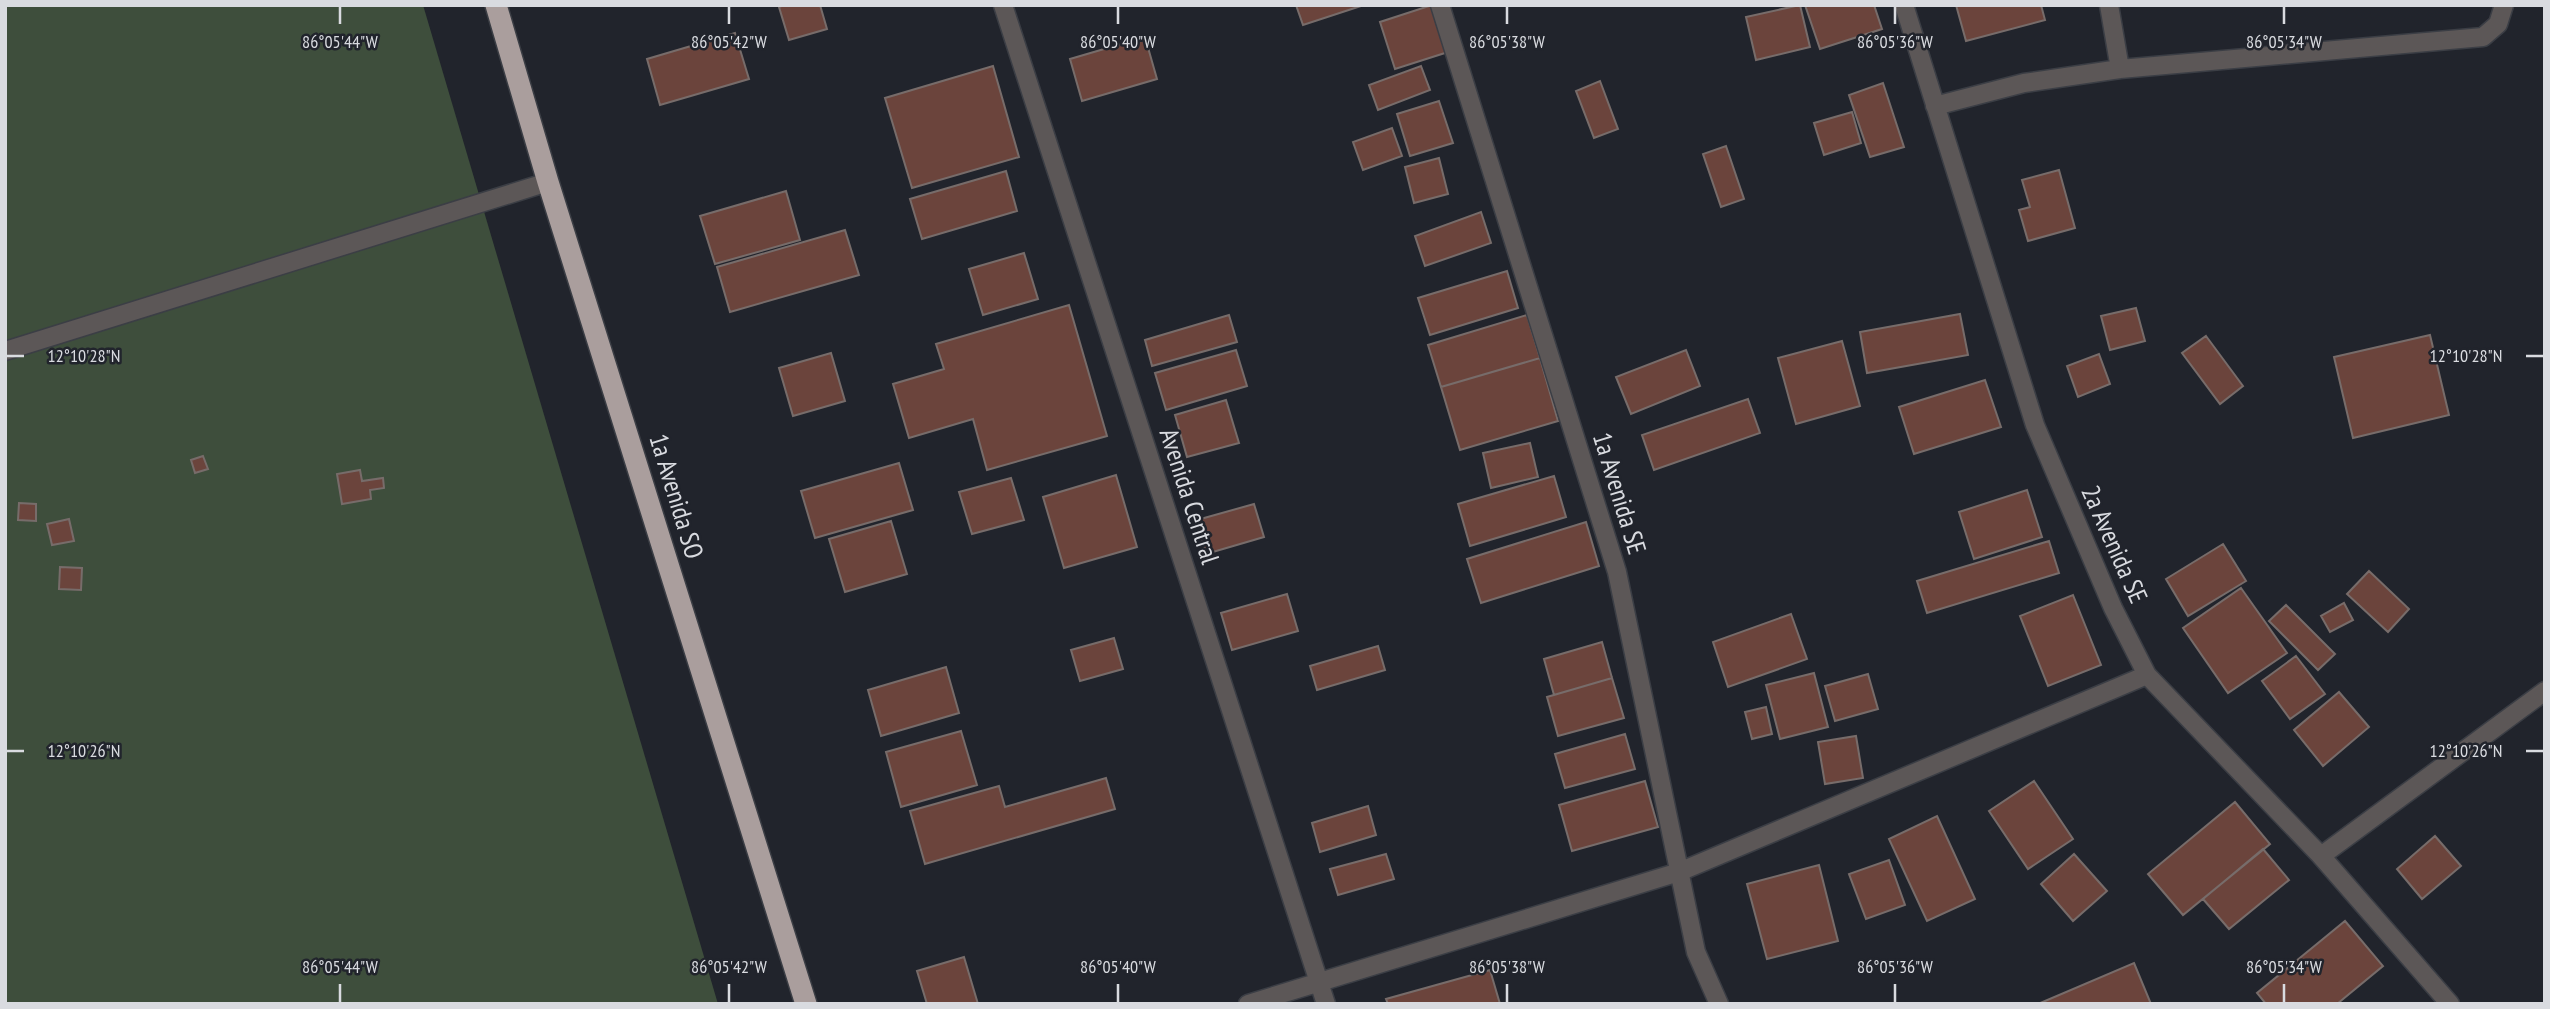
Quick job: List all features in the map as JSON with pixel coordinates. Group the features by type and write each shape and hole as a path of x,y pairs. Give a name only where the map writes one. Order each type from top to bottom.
{"highway":[{"name":"1a Avenida SO","path":"496,5 548,182 806,1004"}],"street":[{"name":"Avenida Central","path":"1003,5 1326,1004"},
{"name":"1a Avenida SE","path":"1440,5 1617,572 1696,952 1719,1004"},
{"name":"2a Avenida SE","path":"1904,5 2035,425 2113,608 2147,675 2321,856 2450,1004"},
{"path":"2109,5 2120,69"},
{"path":"1935,106 2024,83 2120,69 2483,37 2498,24 2504,5"},
{"path":"5,351 548,182"},
{"path":"1248,1004 1679,872 2147,675"},
{"path":"2321,856 2545,691"}],"green space":[{"path":"5,5 423,5 718,1004 5,1004"}],"building":[{"path":"820,5 827,29 789,40 779,7"},
{"path":"1296,5 1364,5 1303,25"},
{"path":"1432,5 1448,52 1395,69 1380,22"},
{"path":"1800,5 1810,47 1756,60 1746,17"},
{"path":"1805,5 1874,5 1882,29 1820,49"},
{"path":"1956,5 2041,5 2045,20 1966,41"},
{"path":"735,33 749,79 660,105 647,59"},
{"path":"1145,37 1157,79 1082,101 1070,59"},
{"path":"993,66 1019,157 912,188 885,98"},
{"path":"1421,66 1430,90 1378,110 1369,85"},
{"path":"1600,81 1618,129 1594,138 1576,91"},
{"path":"1883,83 1904,147 1870,157 1849,95"},
{"path":"1439,101 1453,143 1410,156 1397,114"},
{"path":"1852,112 1861,143 1824,155 1814,123"},
{"path":"1392,128 1402,156 1363,170 1353,142"},
{"path":"1726,146 1744,199 1721,207 1703,154"},
{"path":"1439,158 1448,194 1414,203 1405,167"},
{"path":"2059,170 2075,228 2028,241 2019,210 2030,207 2022,180"},
{"path":"1006,171 1017,211 922,239 910,199"},
{"path":"786,191 800,240 715,264 700,216"},
{"path":"1481,212 1491,243 1425,266 1415,236"},
{"path":"845,230 859,275 730,312 717,267"},
{"path":"1024,253 1038,299 983,315 969,269"},
{"path":"1507,271 1518,308 1430,335 1418,298"},
{"path":"1069,305 1107,436 987,470 973,419 909,438 893,384 944,369 936,344"},
{"path":"2136,308 2145,341 2110,350 2101,316"},
{"path":"1960,314 1968,355 1867,373 1860,332"},
{"path":"1229,315 1237,342 1152,366 1145,340"},
{"path":"1527,315 1540,358 1441,387 1428,345"},
{"path":"2430,335 2449,415 2353,438 2334,357"},
{"path":"2206,336 2243,386 2220,404 2182,353"},
{"path":"1842,341 1860,406 1796,424 1778,358"},
{"path":"1236,350 1247,386 1166,410 1155,373"},
{"path":"1686,350 1700,386 1631,414 1616,377"},
{"path":"831,353 845,401 793,416 779,368"},
{"path":"2099,354 2110,384 2078,397 2067,366"},
{"path":"1540,358 1558,421 1460,450 1441,387"},
{"path":"1985,380 2001,427 1914,454 1899,407"},
{"path":"1748,399 1760,433 1654,470 1642,435"},
{"path":"1226,400 1239,443 1187,457 1175,415"},
{"path":"1530,443 1538,477 1491,488 1483,453"},
{"path":"203,456 208,469 195,473 191,460"},
{"path":"899,463 913,510 815,538 801,491"},
{"path":"360,470 362,481 383,478 384,488 370,490 371,499 342,504 337,474"},
{"path":"1116,475 1137,547 1064,568 1043,497"},
{"path":"1554,476 1566,517 1470,546 1458,504"},
{"path":"1011,478 1024,520 972,534 959,492"},
{"path":"2027,490 2042,537 1974,559 1959,512"},
{"path":"19,503 36,504 36,521 18,520"},
{"path":"1254,504 1264,537 1206,554 1197,520"},
{"path":"69,519 74,541 52,545 47,524"},
{"path":"891,521 907,574 845,592 829,539"},
{"path":"1586,522 1599,566 1481,603 1467,559"},
{"path":"2049,541 2059,573 1927,613 1917,581"},
{"path":"2223,544 2246,581 2188,616 2166,579"},
{"path":"60,567 82,568 81,590 59,589"},
{"path":"2369,571 2409,609 2388,632 2347,594"},
{"path":"2241,588 2287,653 2228,693 2183,628"},
{"path":"1287,594 1298,631 1232,650 1221,613"},
{"path":"2073,595 2101,665 2048,686 2020,616"},
{"path":"2344,603 2353,620 2330,632 2321,616"},
{"path":"2286,605 2335,654 2318,670 2269,621"},
{"path":"1791,614 1807,659 1728,687 1713,642"},
{"path":"1114,638 1123,669 1080,681 1071,650"},
{"path":"1602,642 1612,678 1554,695 1544,659"},
{"path":"1378,646 1385,670 1317,690 1310,666"},
{"path":"2296,656 2325,694 2290,719 2262,681"},
{"path":"946,667 959,713 881,736 868,690"},
{"path":"1814,673 1828,727 1780,739 1766,685"},
{"path":"1868,674 1878,709 1835,721 1825,686"},
{"path":"1612,678 1624,718 1558,736 1547,697"},
{"path":"2339,692 2369,727 2323,766 2294,730"},
{"path":"1766,707 1772,734 1752,739 1745,712"},
{"path":"961,731 977,785 901,807 886,752"},
{"path":"1625,734 1635,769 1565,788 1555,754"},
{"path":"1856,736 1863,778 1825,784 1818,742"},
{"path":"1106,778 1115,809 925,864 910,811 999,786 1005,807"},
{"path":"1645,781 1658,827 1572,851 1559,805"},
{"path":"2034,781 2073,839 2028,869 1989,811"},
{"path":"2235,802 2270,844 2183,915 2148,874"},
{"path":"1368,806 1376,835 1320,852 1312,823"},
{"path":"1937,816 1975,899 1927,921 1889,839"},
{"path":"2435,836 2461,866 2422,899 2397,869"},
{"path":"2263,849 2289,880 2229,929 2203,899"},
{"path":"1386,854 1394,879 1338,895 1330,869"},
{"path":"2074,854 2107,891 2073,921 2041,884"},
{"path":"1889,860 1905,905 1866,919 1849,874"},
{"path":"1819,865 1838,941 1767,959 1747,884"},
{"path":"2345,921 2383,966 2337,1004 2266,1004 2257,993"},
{"path":"964,957 978,1004 927,1004 917,971"},
{"path":"2134,963 2151,1004 2038,1004"},
{"path":"1490,970 1500,1004 1388,1004 1386,999"}]}
